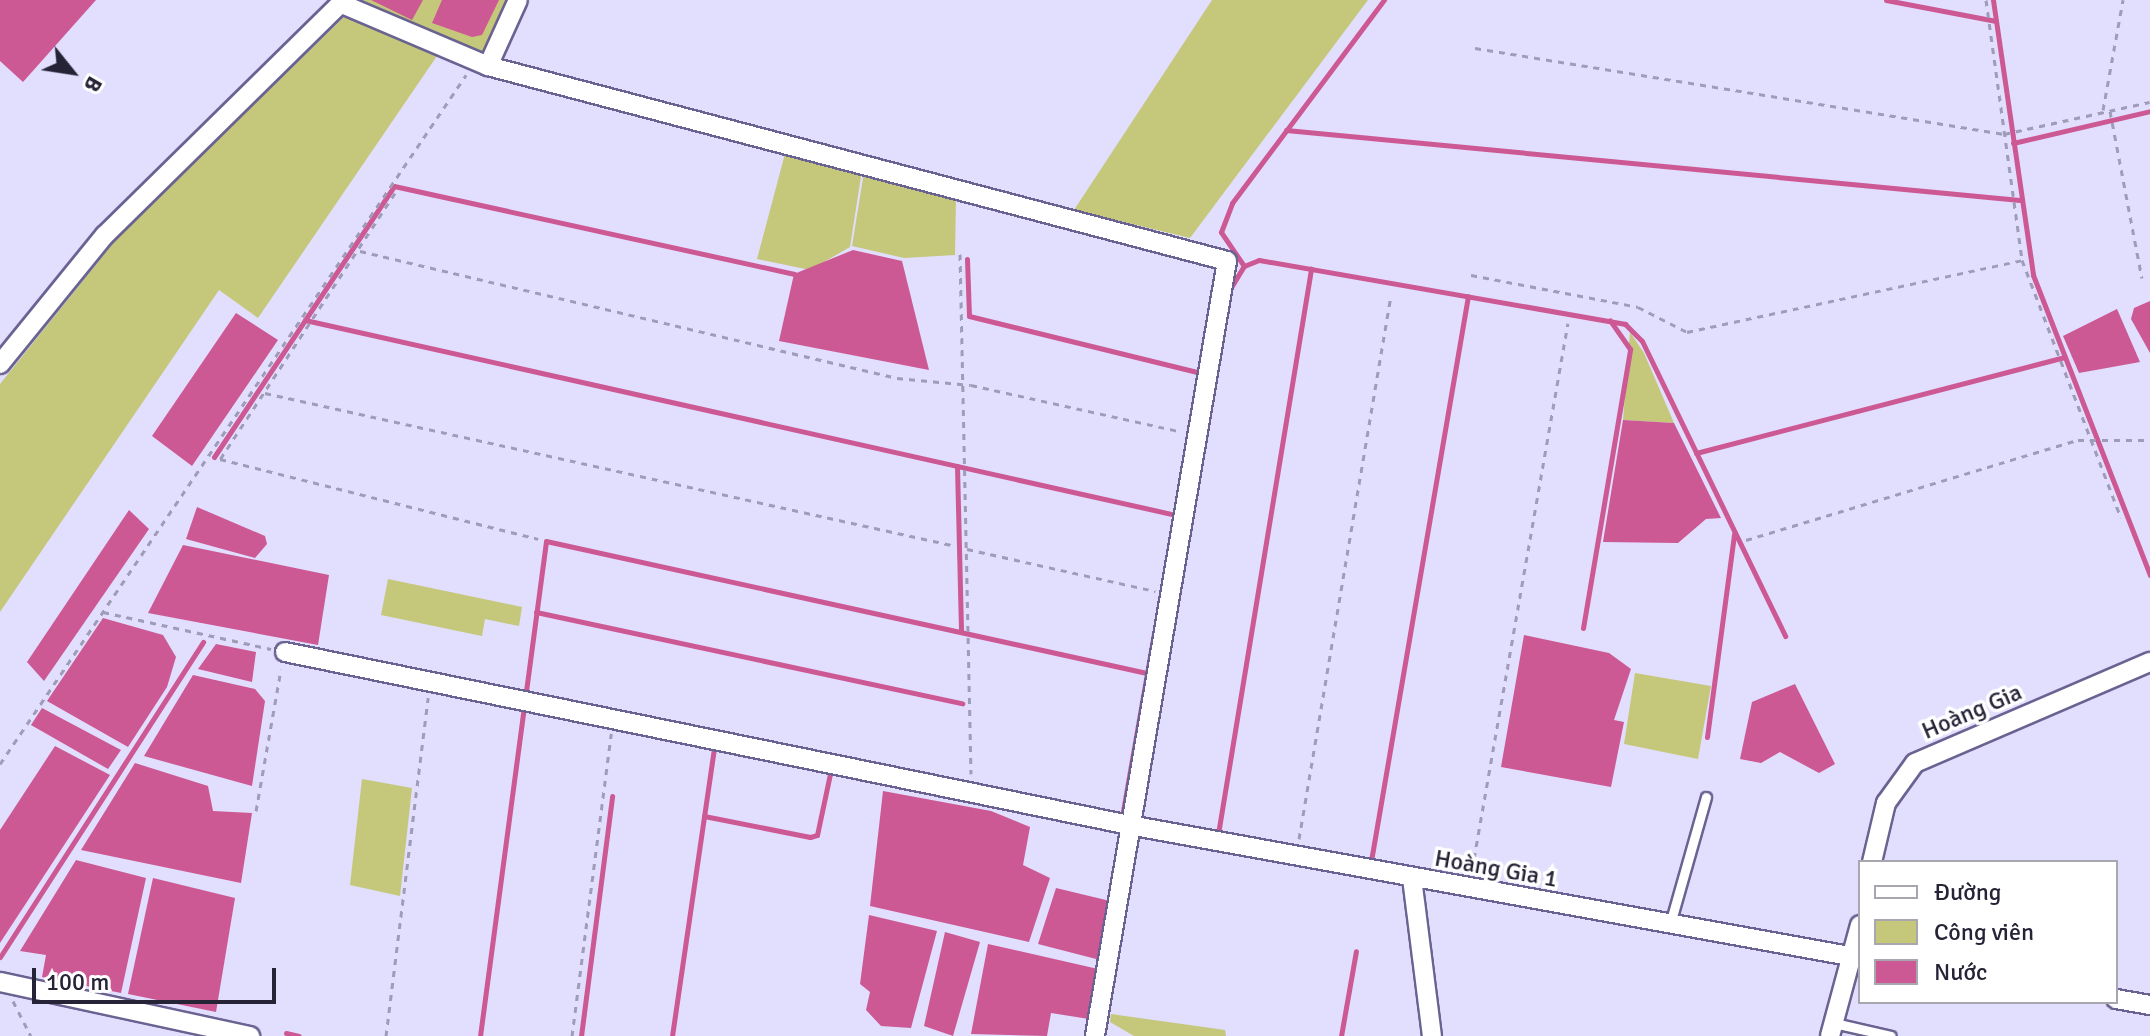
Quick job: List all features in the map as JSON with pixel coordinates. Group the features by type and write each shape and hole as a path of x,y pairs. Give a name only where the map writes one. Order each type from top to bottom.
{"street":[{"path":"482,64 518,0"},
{"path":"0,364 105,235 343,2 482,64 1218,253 1228,268 1129,825 1095,1036"},
{"name":"Hoàng Gia 1","path":"285,652 1129,825 1857,958"},
{"name":"Hoàng Gia","path":"1872,860 1882,812 1915,763 2150,662"},
{"path":"1412,878 1432,1036"},
{"path":"1832,1030 1857,958"},
{"path":"7,984 250,1036"},
{"path":"2118,999 2150,1005"}],"lane":[{"path":"1670,924 1706,797"},
{"path":"1832,1030 1891,1036"}],"path":[{"path":"1986,0 2022,260 2121,518"},
{"path":"2103,112 2123,0"},
{"path":"1475,48 2004,134 2150,102"},
{"path":"0,764 482,64"},
{"path":"2110,111 2142,278"},
{"path":"395,193 360,251 220,459 224,463 538,539"},
{"path":"360,251 897,378 965,385 1198,435"},
{"path":"960,254 971,793"},
{"path":"1471,275 1638,307 1687,332 2022,260"},
{"path":"1296,856 1391,295"},
{"path":"1469,888 1568,323"},
{"path":"265,393 951,545"},
{"path":"1746,540 2091,440 2150,440"},
{"path":"967,549 1170,594"},
{"path":"103,612 285,652 256,811"},
{"path":"386,1036 430,682"},
{"path":"572,1036 613,719"},
{"path":"7,984 14,1009 31,1036"}],"green space":[{"path":"353,0 512,0 481,57"},
{"path":"1212,0 1368,0 1190,238 1074,210"},
{"path":"348,13 439,53 258,318 219,290 0,612 0,384 122,232"},
{"path":"786,150 862,170 850,247 810,270 757,259"},
{"path":"864,172 956,196 955,255 904,258 852,246"},
{"path":"1630,332 1644,353 1674,423 1623,420"},
{"path":"388,579 522,607 519,626 485,619 482,636 381,615"},
{"path":"1635,673 1711,686 1698,759 1624,744"},
{"path":"362,779 412,788 400,896 350,885"},
{"path":"1111,1014 1225,1030 1226,1036 1134,1036 1110,1022"}],"water":[{"path":"0,0 96,0 23,82 0,61"},
{"path":"371,0 423,0 412,20"},
{"path":"442,0 499,0 482,35 472,37 432,23"},
{"path":"853,250 902,261 929,370 779,341 794,274"},
{"path":"2150,301 2150,353 2131,319 2134,308"},
{"path":"2117,309 2140,362 2079,373 2063,336"},
{"path":"236,313 278,340 192,466 152,436"},
{"path":"1623,420 1674,423 1721,518 1706,519 1678,543 1603,542"},
{"path":"197,507 265,536 267,544 255,558 186,539"},
{"path":"129,510 149,529 44,681 27,662"},
{"path":"183,545 329,575 318,645 148,613"},
{"path":"103,618 163,635 176,657 167,687 128,747 47,701"},
{"path":"1524,635 1609,653 1631,669 1614,720 1624,722 1611,787 1501,767"},
{"path":"216,644 256,652 252,682 198,669"},
{"path":"193,675 255,689 265,701 252,786 144,756"},
{"path":"1795,684 1835,764 1819,773 1780,752 1761,763 1740,759 1752,702"},
{"path":"42,708 121,750 108,769 31,725"},
{"path":"55,746 110,775 0,943 0,830"},
{"path":"135,763 208,786 213,811 252,813 241,883 81,850"},
{"path":"883,791 991,811 1030,827 1023,865 1050,878 1029,942 870,906"},
{"path":"76,860 146,878 121,993 42,977 46,955 20,951"},
{"path":"153,878 235,898 216,1012 128,994"},
{"path":"1056,888 1110,901 1100,960 1038,944"},
{"path":"869,915 937,931 911,1028 881,1026 866,1010 870,992 860,984"},
{"path":"945,932 980,942 953,1036 924,1026"},
{"path":"988,944 1098,969 1089,1019 1051,1013 1047,1036 971,1034"}],"waterway":[{"path":"1244,266 1221,232 1232,203 1384,0"},
{"path":"1886,0 1996,21"},
{"path":"1993,0 2033,275 2150,575"},
{"path":"2013,143 2150,111"},
{"path":"1286,130 2020,200"},
{"path":"214,457 394,186 794,274"},
{"path":"967,259 969,316 1201,373"},
{"path":"1230,289 1244,266 1259,260 1625,324 1642,341 1785,636"},
{"path":"1218,834 1311,269"},
{"path":"1371,861 1468,296"},
{"path":"305,320 1176,515"},
{"path":"1583,628 1630,349 1610,320"},
{"path":"1696,453 2065,357"},
{"path":"957,466 961,631"},
{"path":"1707,737 1734,534"},
{"path":"480,1036 546,541 1147,673"},
{"path":"536,612 962,703"},
{"path":"1123,811 1154,634"},
{"path":"0,957 203,642"},
{"path":"672,1036 714,747"},
{"path":"704,816 810,837 817,835 830,774"},
{"path":"581,1036 612,796"},
{"path":"1341,1036 1356,951"},
{"path":"286,1033 299,1036"}]}
